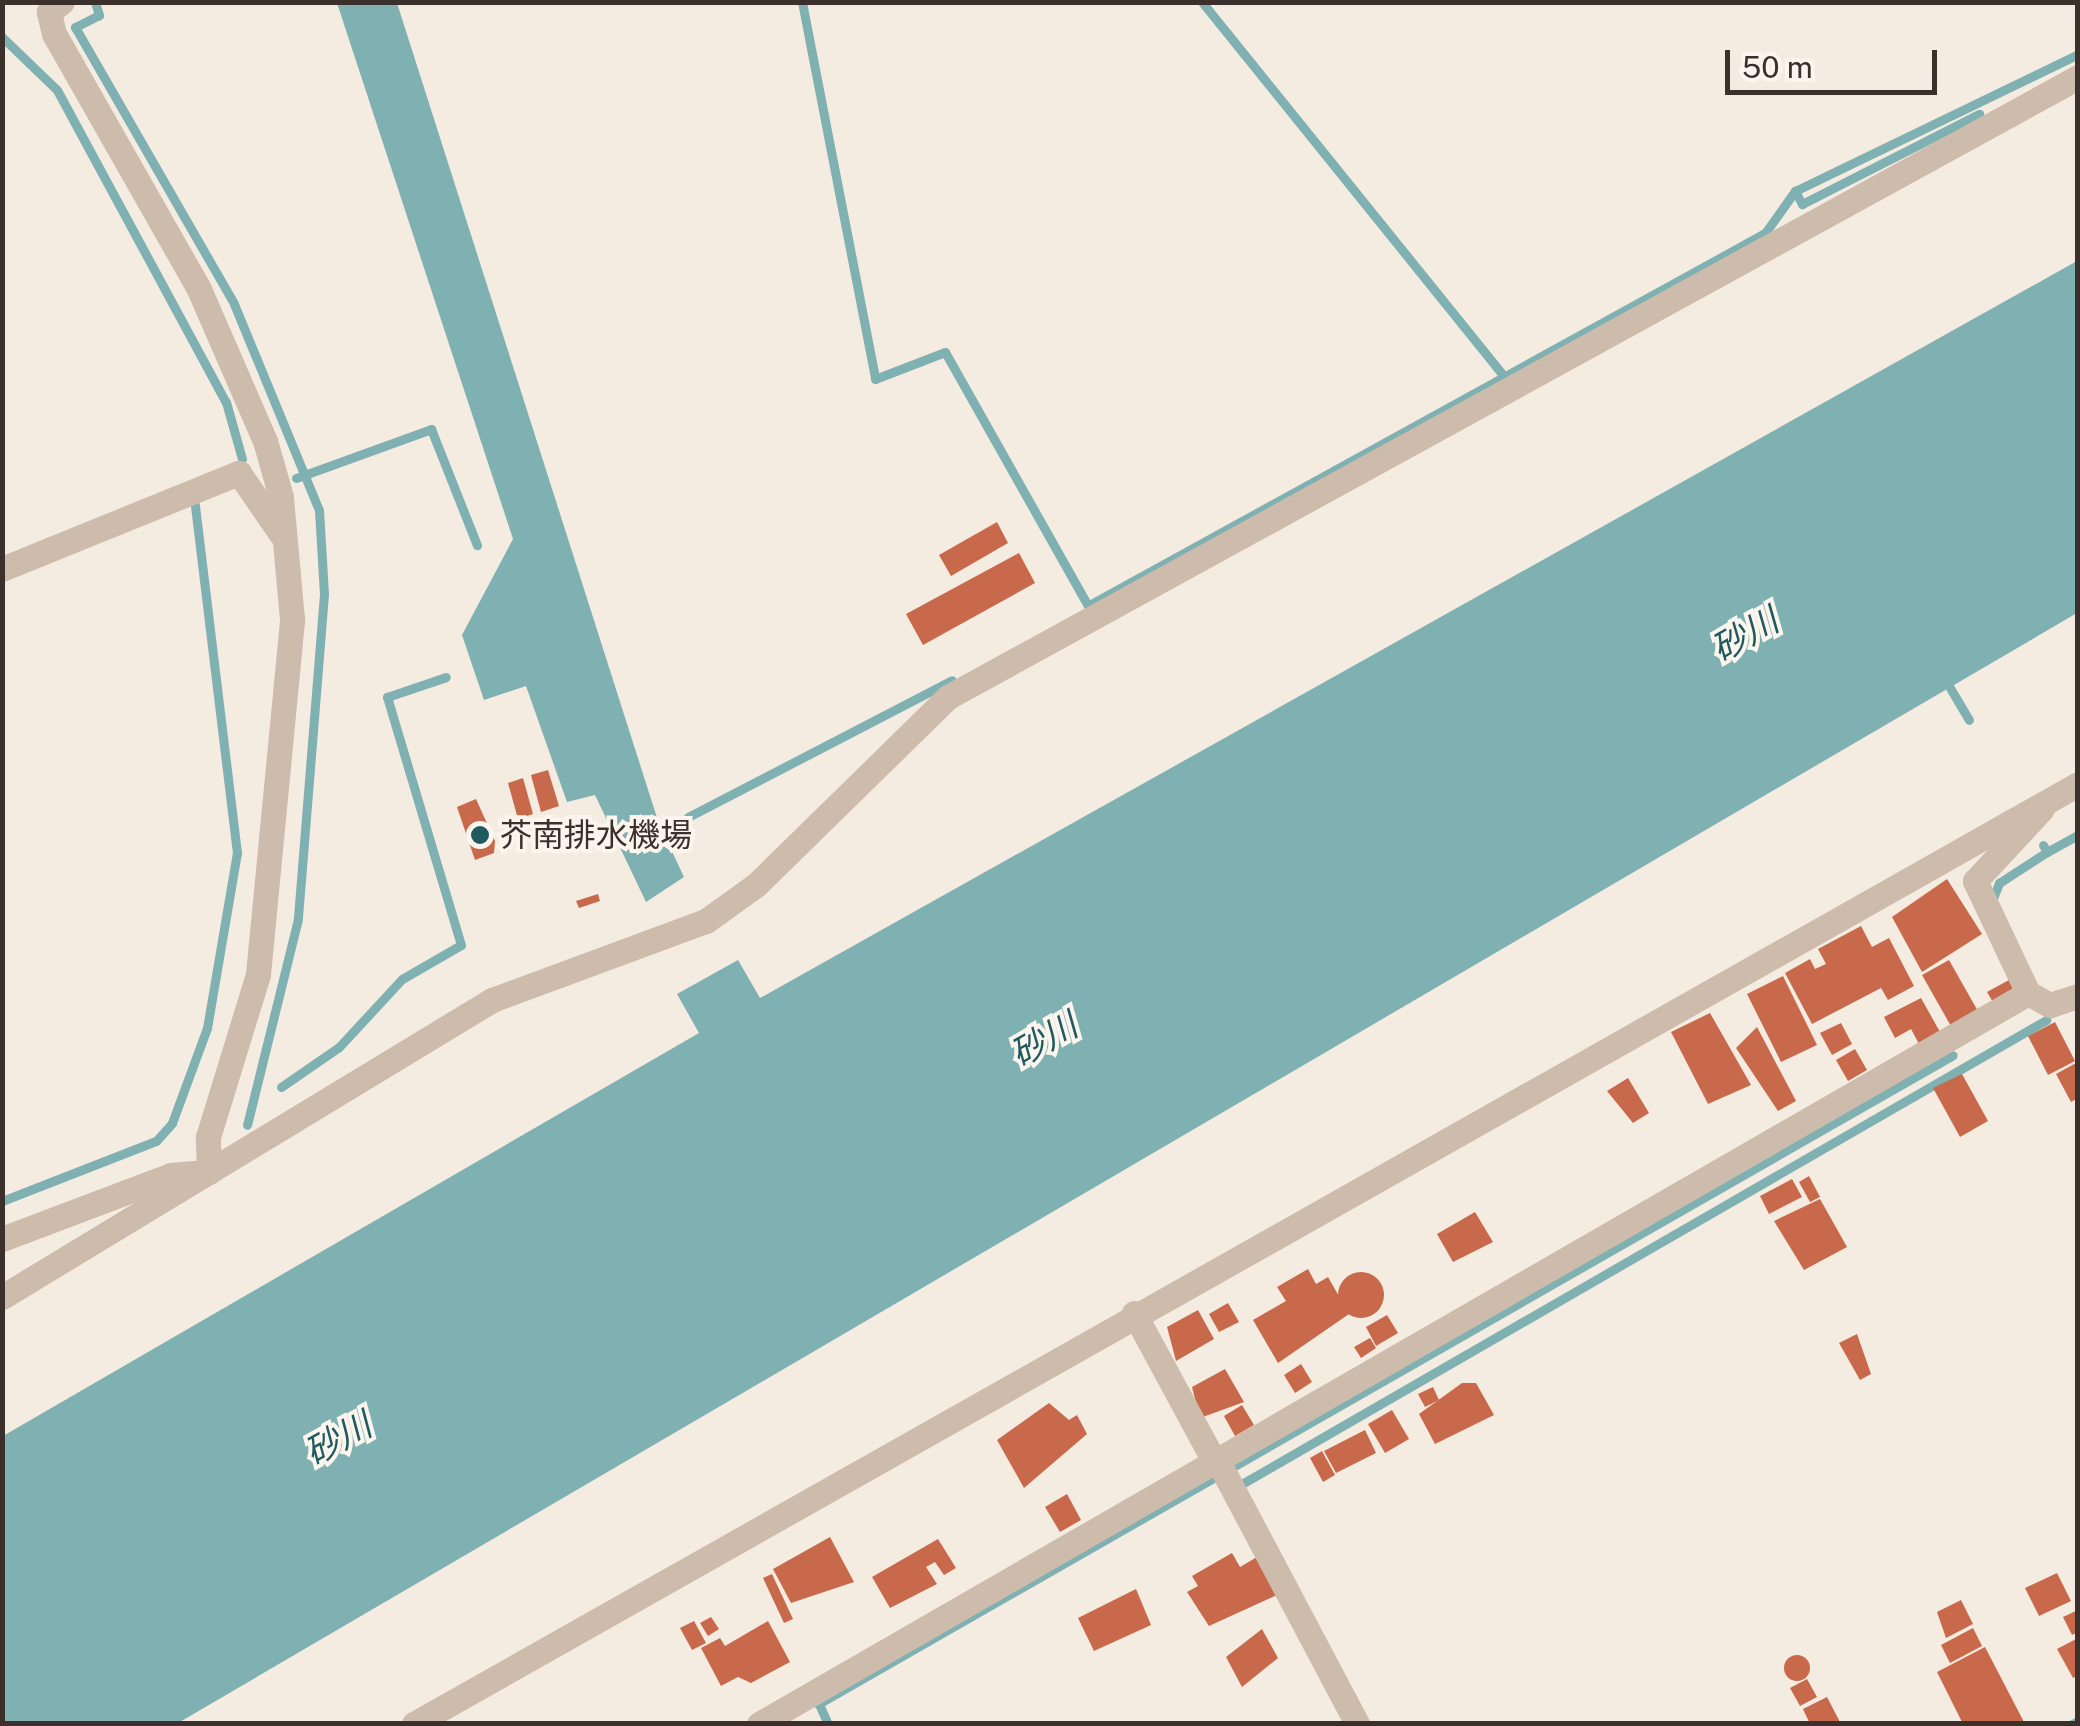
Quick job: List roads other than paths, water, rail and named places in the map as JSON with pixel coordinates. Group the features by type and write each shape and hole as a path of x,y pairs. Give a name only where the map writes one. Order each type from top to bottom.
{"street":[{"path":"62,2 49,12 54,34 243,384 289,548 292,619 269,894 249,1009 208,1137 209,1172"},
{"path":"2,1297 492,1000 706,921 756,886 948,697 2078,77"},
{"path":"2,569 239,473 289,548"},
{"path":"414,1724 1134,1313 2078,784"},
{"path":"2046,803 1975,881 2028,993 2050,1005 2078,996"},
{"path":"759,1724 1219,1466 2028,993"},
{"path":"2,1239 172,1175 209,1172"},
{"path":"1134,1313 1357,1724"}],"water":[{"path":"337,3 397,3 659,824 684,877 646,902 595,795 567,802 526,686 484,700 462,635 513,539"},
{"name":"砂川","path":"2077,261 2077,613 178,1723 3,1723 3,1436 699,1033 677,994 738,960 760,998"}],"waterway":[{"path":"95,2 99,15 75,27 234,304 319,510 324,594 298,919 247,1125"},
{"path":"802,2 875,379 945,352 1088,606"},
{"path":"1202,2 1504,376"},
{"path":"2,37 57,90 226,402 242,459"},
{"path":"1093,603 1765,233 1795,191 2078,54"},
{"path":"1795,191 1802,204 1979,114"},
{"path":"296,478 431,429 477,545"},
{"path":"2,1201 156,1141 172,1123 207,1028 237,853 195,504"},
{"path":"1943,676 1969,720"},
{"path":"281,1087 339,1047 402,979 461,945 387,697 446,677"},
{"path":"688,817 952,680"},
{"path":"2047,852 2078,835"},
{"path":"1991,903 1999,883 2047,852 2043,845"},
{"path":"1240,1485 2046,1020"},
{"path":"818,1704 1953,1055"},
{"path":"819,1704 828,1724"},
{"path":"2072,1724 2078,1721"}],"place":[{"name":"芥南排水機場","path":"480,835"}]}
